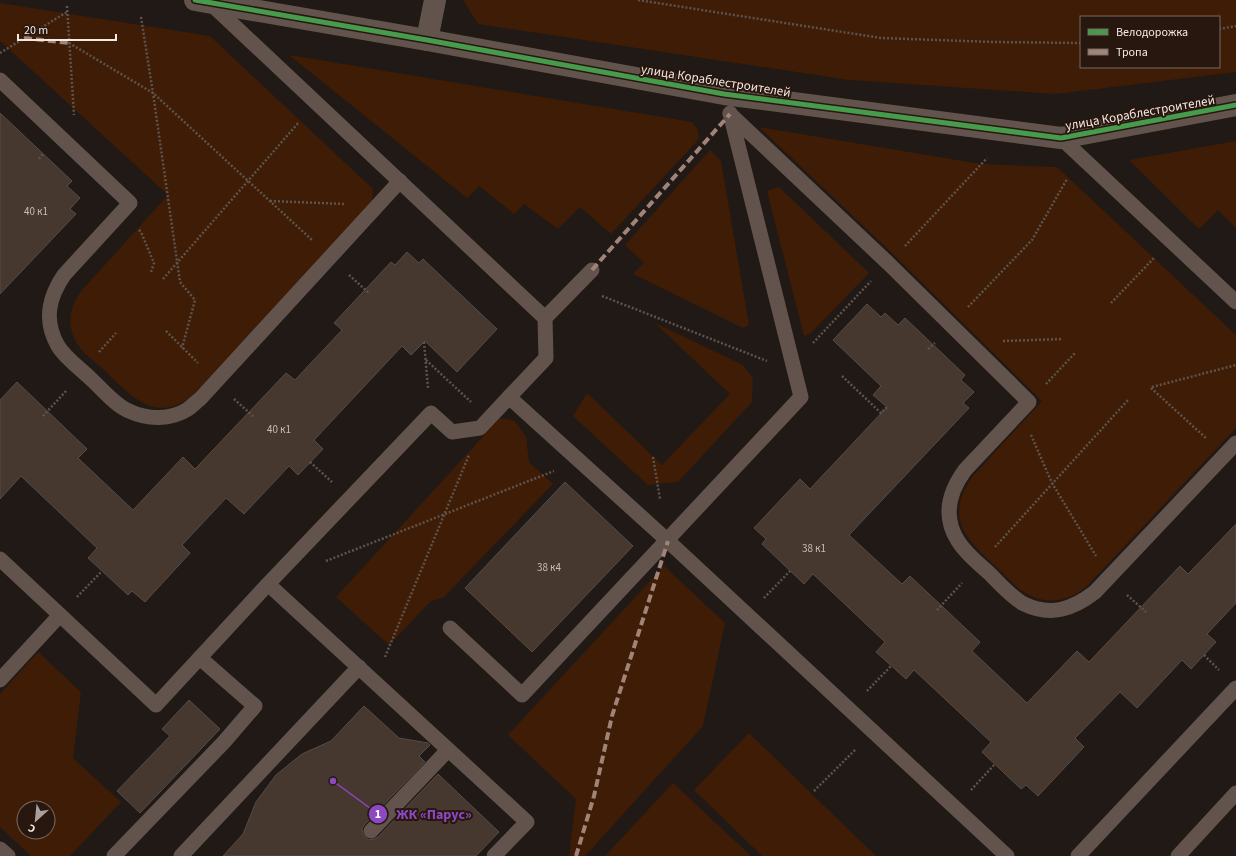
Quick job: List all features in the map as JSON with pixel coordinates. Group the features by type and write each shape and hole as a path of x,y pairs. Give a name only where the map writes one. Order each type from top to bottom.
{"street":[{"path":"427,40 435,0"},
{"name":"улица Кораблестроителей","path":"202,1 427,40 727,104 1068,144 1236,105"}],"lane":[{"path":"0,559 156,705 268,584 431,413 452,432 480,428 546,358 545,318 316,102 202,1"},
{"path":"0,80 130,203 64,275 56,287 50,302 49,317 52,332 58,346 68,358 116,402 129,411 143,416 159,418 174,415 188,409 200,399 400,181"},
{"path":"727,104 968,342 1025,406 965,470 956,482 950,497 949,512 951,527 958,541 967,553 1011,595 1024,604 1038,609 1054,611 1069,608 1083,602 1109,578 1236,443"},
{"path":"450,628 522,695 668,541 801,397 727,104"},
{"path":"1068,144 1236,302"},
{"path":"545,318 592,270"},
{"path":"509,397 668,541 1007,856"},
{"path":"268,584 527,822 494,856"},
{"path":"0,680 60,615"},
{"path":"114,856 224,742 255,706 200,658"},
{"path":"181,856 359,668"},
{"path":"1078,856 1236,688"},
{"path":"372,830 448,750"},
{"path":"1178,856 1236,793"},
{"path":"0,849 8,856"}],"path":[{"path":"638,0 881,38 992,42 1080,43"},
{"path":"60,136 74,121 67,6"},
{"path":"0,53 67,12"},
{"path":"140,17 153,93 180,282 195,300 182,348"},
{"path":"1220,29 1236,26"},
{"path":"69,43 153,93 330,257"},
{"path":"163,279 316,102"},
{"path":"951,326 1032,240 1072,170 1068,144"},
{"path":"577,286 772,363 810,346 991,154"},
{"path":"270,201 377,206"},
{"path":"121,213 141,232 154,264 151,272"},
{"path":"1111,303 1170,240"},
{"path":"166,331 216,382"},
{"path":"968,342 1063,339"},
{"path":"424,342 431,413"},
{"path":"1076,352 1025,406 1052,484 1109,578"},
{"path":"426,360 471,402"},
{"path":"1224,455 1151,388 1236,365"},
{"path":"43,416 84,372"},
{"path":"842,376 881,413 887,407"},
{"path":"937,610 1128,400"},
{"path":"374,681 480,428"},
{"path":"320,564 555,470 571,453"},
{"path":"653,457 661,505"},
{"path":"748,615 790,570"},
{"path":"60,615 102,571"},
{"path":"849,710 891,666"},
{"path":"814,791 873,732"},
{"path":"955,808 995,764"}],"shaded area":[{"path":"463,0 1236,0 1236,72 1056,94 849,80 478,24"},
{"path":"0,3 210,36 373,189 372,201 195,393 181,403 169,407 157,407 145,404 134,397 80,348 74,338 70,320 76,299 82,290 168,195 0,41"},
{"path":"289,55 692,122 698,130 699,139 611,234 580,207 558,229 524,204 514,214 479,186 467,198"},
{"path":"759,127 981,164 1057,167 1236,335 1236,428 1088,585 1068,598 1060,600 1045,600 1029,595 1012,582 976,547 962,526 959,515 960,504 964,491 973,476 1042,401 895,256"},
{"path":"1236,141 1236,228 1218,210 1199,229 1129,160"},
{"path":"710,150 721,161 749,325 743,328 633,274 644,263 625,245"},
{"path":"779,187 869,273 810,334 804,336 767,191"},
{"path":"655,323 743,365 753,378 752,402 678,482 648,485 573,416 587,393 662,465 730,394"},
{"path":"500,418 515,421 526,437 529,462 553,484 443,598 431,601 389,645 336,597"},
{"path":"664,566 725,623 703,726 585,856 569,856 576,799 508,735"},
{"path":"38,652 81,692 73,758 121,802 70,856 31,856 0,827 0,694"},
{"path":"749,733 876,856 762,856 694,790"},
{"path":"673,783 751,856 605,856"}],"building":[{"path":"0,113 72,181 67,186 80,198 70,209 76,214 0,294"},
{"path":"407,252 419,263 423,259 497,329 457,372 425,341 411,355 402,346 314,440 323,449 298,475 289,466 244,514 226,498 182,545 190,553 145,602 132,591 128,595 88,558 97,548 21,476 0,499 0,400 17,382 87,449 78,458 133,510 183,457 195,469 286,373 295,380 342,330 334,323 391,262 395,265"},
{"path":"867,304 881,317 885,313 898,325 905,318 965,375 961,380 974,392 963,403 969,408 849,535 902,584 910,576 980,642 972,651 1027,703 1077,651 1089,662 1180,566 1188,574 1236,524 1236,603 1207,634 1216,642 1191,669 1182,660 1137,708 1120,692 1075,738 1084,747 1038,796 1026,785 1021,789 982,752 991,742 914,670 906,679 876,652 885,642 813,574 804,584 762,544 766,539 754,528 800,479 810,489 887,407 873,395 881,386 833,340"},
{"path":"565,482 633,546 532,652 465,588"},
{"path":"189,700 220,729 140,813 117,791 170,736 162,729"},
{"path":"364,706 399,738 428,743 430,745 419,756 425,762 364,825 362,829 365,837 369,840 378,837 438,774 499,832 476,856 223,856 243,834 256,802 276,775 302,754 331,741"}],"marked path":[{"path":"24,38 69,43"},
{"path":"592,270 730,114"},
{"path":"576,856 594,796 612,716 668,541"}],"cycle path":[{"path":"195,0 427,40 724,94 1061,138 1236,105"}],"place":[{"name":"ЖК «Парус»","path":"333,781"}]}
